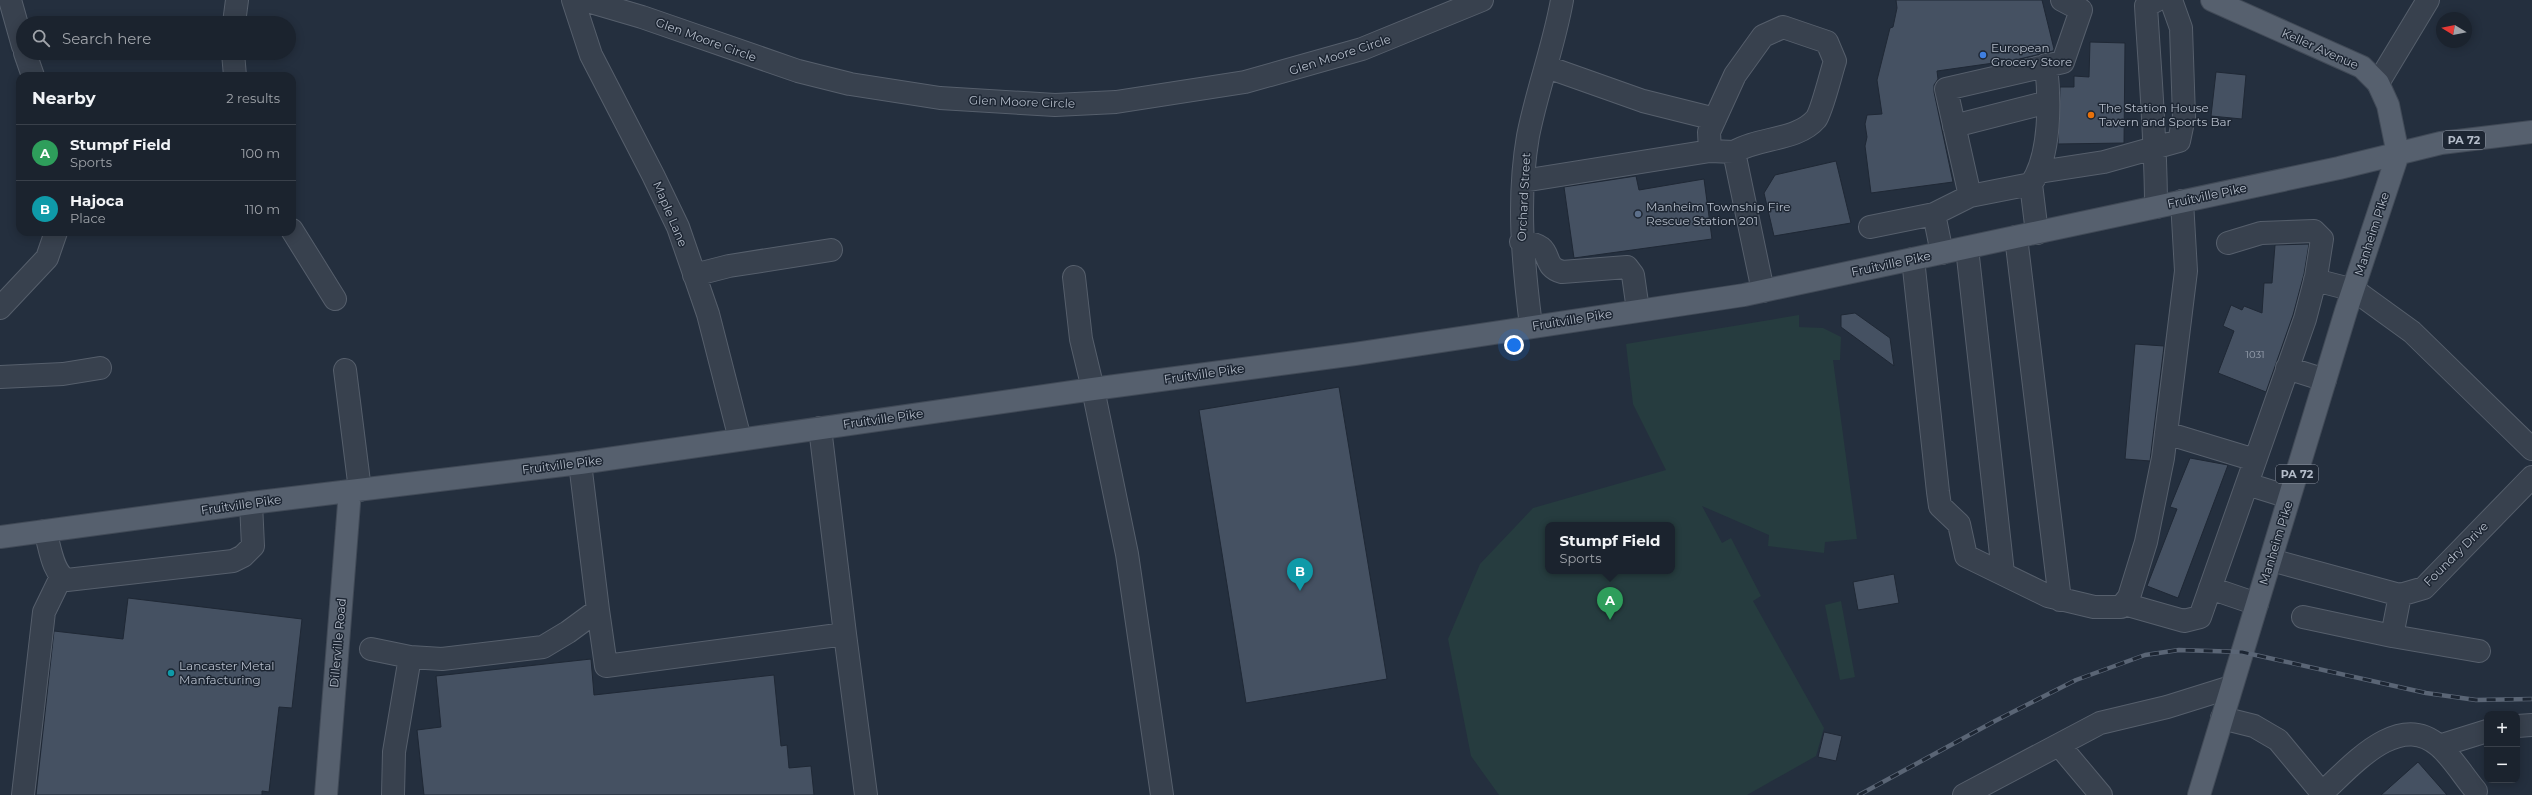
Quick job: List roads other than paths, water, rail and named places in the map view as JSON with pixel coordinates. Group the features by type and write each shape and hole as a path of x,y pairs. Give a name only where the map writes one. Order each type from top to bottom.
{"main road":[{"name":"Keller Avenue","path":"2212,0 2362,67 2378,83 2392,116 2398,154"},
{"name":"PA 72","path":"2398,154 2441,143 2532,132"},
{"name":"Fruitville Pike","path":"0,537 251,503 580,463 1093,389 1355,354 1763,291 2182,202 2398,154"},
{"name":"Manheim Pike","path":"2199,795 2257,604 2272,560 2325,380 2398,154"},
{"name":"Dillerville Road","path":"326,795 355,490"}],"street":[{"path":"10,0 16,21"},
{"path":"235,16 237,0"},
{"name":"Maple Lane","path":"573,0 591,55 654,175 678,227 708,314 740,439"},
{"name":"Glen Moore Circle","path":"584,0 642,17 765,60 850,84 940,98 1055,105 1116,102 1187,93 1252,80 1362,50 1482,0"},
{"name":"Orchard Street","path":"1531,326 1521,242 1522,181 1528,135 1547,67 1562,0"},
{"path":"1970,196 1946,89 2063,62 2081,10 2062,0"},
{"path":"2156,207 2156,148 2152,118 2146,6 2157,0"},
{"path":"1870,227 1934,214 1970,196 2035,178 2104,162 2179,141 2184,117 2181,28 2170,0"},
{"path":"2378,83 2428,0"},
{"path":"1522,181 1710,151 1734,152 1748,144 1799,133 1816,119 1835,61 1827,42 1783,26 1762,36 1735,75 1709,132 1710,151"},
{"path":"27,60 32,72"},
{"path":"234,60 235,72"},
{"path":"2037,233 2035,178 2044,146 2048,102 2046,66"},
{"path":"1547,67 1643,101 1715,119"},
{"path":"1954,126 2048,102"},
{"path":"1734,152 1763,291"},
{"path":"1913,259 1940,506 1959,524 1966,556 2048,596 2060,600 2094,607 2121,607 2129,597 2146,542 2163,458 2186,271 2182,202"},
{"path":"1934,214 1942,253"},
{"path":"2124,604 2184,621 2193,620 2200,617 2288,368 2315,280 2322,239 2314,231 2261,234 2228,243"},
{"path":"0,308 47,258 55,236"},
{"path":"296,236 335,299"},
{"path":"2016,237 2060,600"},
{"path":"1521,242 1536,243 1541,246 1553,267 1562,272 1628,267 1633,275 1638,310"},
{"path":"1967,248 2003,573"},
{"path":"694,275 729,266 832,250"},
{"path":"1074,277 1081,339 1093,389 1127,554 1162,795"},
{"path":"2315,280 2354,290 2412,332 2532,449"},
{"path":"0,377 63,374 100,368"},
{"path":"2288,368 2325,380"},
{"path":"345,370 355,490"},
{"path":"820,428 844,634 866,795"},
{"path":"2166,433 2255,460"},
{"path":"580,463 606,666 844,634"},
{"name":"Foundry Drive","path":"2400,595 2424,588 2532,477"},
{"path":"2247,484 2290,497"},
{"path":"45,531 61,577 67,580 233,561 243,556 253,546 251,503"},
{"path":"2272,560 2400,595 2392,636"},
{"path":"22,795 44,612 61,577"},
{"path":"2210,588 2257,604"},
{"path":"371,649 410,658 442,659 543,647 568,632 598,610"},
{"path":"2302,617 2479,652"},
{"path":"393,795 394,752 410,658"},
{"path":"1964,795 2100,723 2167,707 2232,687"},
{"path":"2222,718 2254,726 2278,740 2322,794 2371,750 2388,739 2408,734 2425,737 2439,746 2476,791"},
{"path":"2520,726 2532,725"},
{"path":"2439,746 2484,732"},
{"path":"2059,745 2101,795"}],"railway":[{"path":"1859,795 1995,721 2076,680 2145,655 2179,650 2242,652 2426,693 2476,700 2532,699"}],"place":[{"name":"European Grocery Store","path":"1983,55"},
{"name":"The Station House Tavern and Sports Bar","path":"2091,115"},
{"name":"Manheim Township Fire Rescue Station 201","path":"1638,214"},
{"name":"Hajoca","path":"1300,591"},
{"name":"Stumpf Field","path":"1610,620"},
{"name":"Lancaster Metal Manfacturing","path":"171,673"}]}
